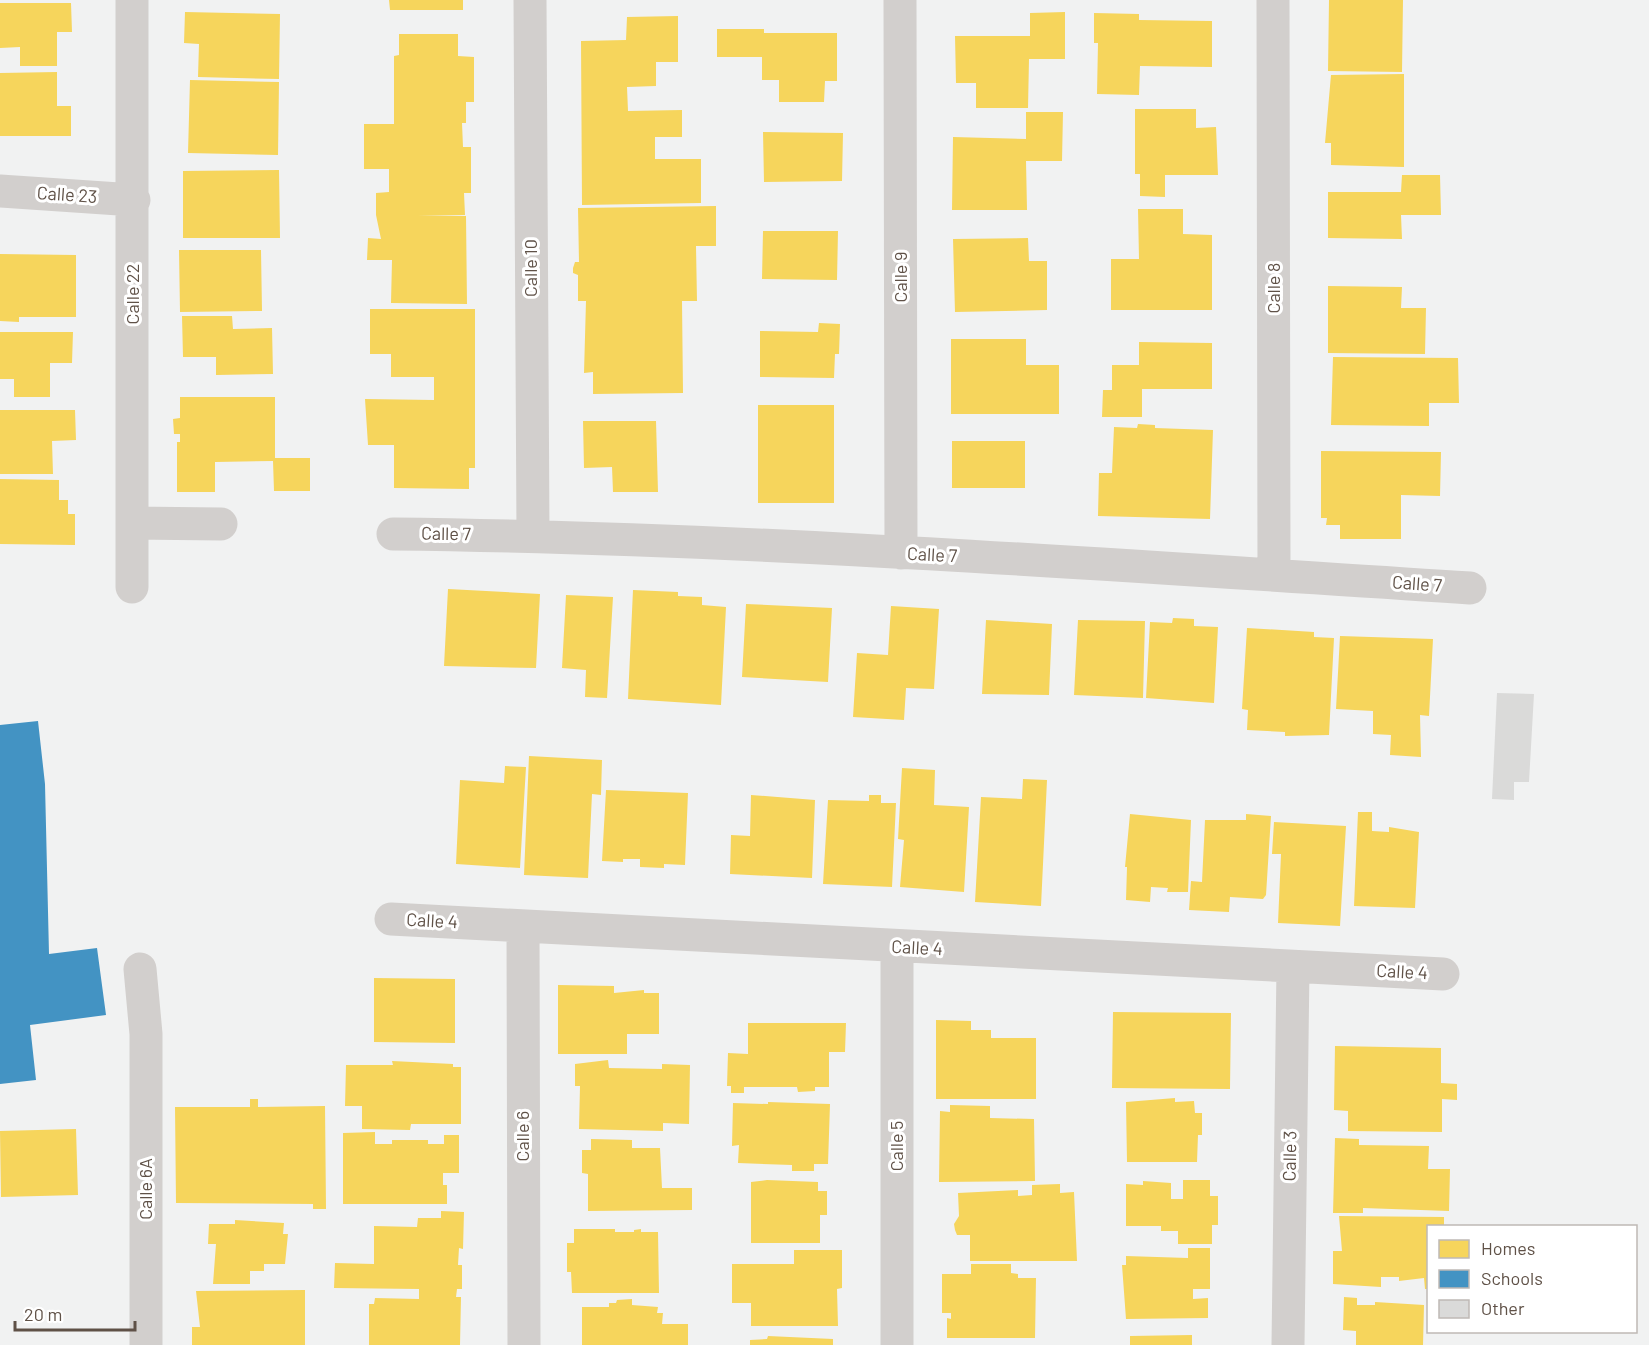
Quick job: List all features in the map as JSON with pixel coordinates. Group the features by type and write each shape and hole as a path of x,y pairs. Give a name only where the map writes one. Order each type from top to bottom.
{"street":[{"name":"Calle 22","path":"132,0 134,200 132,588"},
{"name":"Calle 10","path":"530,0 533,536"},
{"name":"Calle 9","path":"900,0 901,553"},
{"name":"Calle 8","path":"1273,0 1274,575"},
{"name":"Calle 23","path":"0,191 134,200"},
{"path":"132,523 221,524"},
{"name":"Calle 7","path":"393,534 533,536 901,553 1470,588"},
{"name":"Calle 4","path":"391,919 1293,968 1443,974"},
{"name":"Calle 6","path":"523,927 524,1345"},
{"name":"Calle 5","path":"897,947 897,1345"},
{"name":"Calle 3","path":"1288,1345 1293,968"},
{"name":"Calle 6A","path":"140,969 146,1034 147,1345"}],"building: Homes":[{"path":"389,0 463,0 463,10 390,10"},
{"path":"1329,0 1403,0 1402,72 1328,71"},
{"path":"0,3 71,3 72,32 57,32 57,66 20,66 20,47 0,48"},
{"path":"185,12 280,14 279,79 198,77 199,44 184,43"},
{"path":"1065,12 1065,59 1029,59 1028,108 976,108 976,83 956,83 955,36 1030,36 1030,13"},
{"path":"1094,13 1139,14 1139,20 1212,21 1212,67 1140,66 1139,95 1097,94 1098,43 1094,43"},
{"path":"678,16 678,62 656,62 656,86 627,87 628,111 682,110 682,137 655,137 655,159 701,159 701,203 582,205 581,41 626,40 627,17"},
{"path":"717,29 764,29 764,33 837,33 837,81 825,81 824,102 779,102 779,80 762,80 762,57 717,57"},
{"path":"399,34 458,34 458,56 474,57 474,102 466,102 466,123 462,123 463,147 471,147 471,193 464,193 465,215 418,215 466,216 467,304 391,303 392,260 367,260 368,238 381,239 376,215 376,193 389,192 389,169 364,169 364,124 394,124 394,56 399,55"},
{"path":"57,72 57,106 71,106 71,136 0,136 0,73"},
{"path":"1404,74 1404,167 1331,165 1331,143 1325,143 1331,75"},
{"path":"190,80 279,82 278,155 188,153"},
{"path":"1135,109 1196,109 1196,128 1216,127 1218,175 1165,175 1165,197 1140,196 1140,174 1135,174"},
{"path":"1026,112 1063,112 1062,161 1026,161 1027,210 952,210 953,137 1026,139"},
{"path":"763,132 843,133 842,181 764,182"},
{"path":"279,170 280,238 183,238 183,171"},
{"path":"1402,175 1440,175 1441,215 1401,215 1402,239 1328,238 1328,192 1401,192"},
{"path":"716,206 716,246 696,246 697,301 682,301 683,393 593,394 593,372 584,373 586,301 578,301 578,275 573,273 575,262 579,262 578,208"},
{"path":"1138,209 1183,209 1183,234 1212,235 1212,310 1111,310 1111,259 1139,259"},
{"path":"763,231 838,231 837,280 762,279"},
{"path":"1028,238 1029,261 1047,261 1047,310 955,312 953,239"},
{"path":"179,250 261,250 262,311 180,312"},
{"path":"0,254 76,255 76,317 19,317 19,322 0,321"},
{"path":"1328,286 1402,287 1401,308 1426,308 1425,354 1328,353"},
{"path":"370,309 475,309 475,468 469,468 469,489 394,488 394,445 368,445 365,399 434,400 434,377 391,377 391,354 370,354"},
{"path":"182,316 232,316 233,329 272,328 273,374 216,375 216,357 183,357"},
{"path":"819,323 840,324 839,354 835,354 834,378 760,377 760,331 818,332"},
{"path":"0,332 73,332 72,363 50,363 50,397 14,397 14,379 0,379"},
{"path":"951,339 1026,339 1026,365 1059,365 1059,414 951,414"},
{"path":"1139,342 1212,343 1212,389 1142,389 1142,417 1102,417 1103,390 1112,390 1112,365 1139,365"},
{"path":"1333,357 1458,358 1459,403 1429,403 1429,426 1331,425"},
{"path":"180,397 275,397 275,458 310,458 310,491 274,491 273,461 215,462 215,492 177,492 177,442 180,442 180,434 174,434 173,419 180,418"},
{"path":"758,405 834,405 834,503 758,503"},
{"path":"0,410 75,410 76,440 52,441 53,474 0,474"},
{"path":"583,421 656,421 658,492 613,492 612,467 584,468"},
{"path":"1138,424 1155,425 1155,428 1213,430 1210,519 1098,516 1099,473 1112,473 1114,427 1137,428"},
{"path":"952,441 1025,441 1025,488 952,488"},
{"path":"1321,451 1441,452 1440,496 1401,495 1401,539 1340,539 1340,525 1326,525 1327,518 1321,518"},
{"path":"0,479 59,480 59,500 68,500 68,514 75,514 75,545 0,544"},
{"path":"448,589 540,594 536,668 444,666"},
{"path":"633,590 678,592 678,596 702,597 702,605 726,607 721,705 628,699"},
{"path":"566,595 613,597 607,698 585,697 586,670 562,668"},
{"path":"746,604 832,608 828,682 742,677"},
{"path":"891,606 939,609 934,689 906,688 904,720 853,717 857,653 888,655"},
{"path":"1173,618 1194,619 1194,626 1218,627 1214,703 1146,698 1150,622 1172,623"},
{"path":"986,620 1052,624 1049,695 982,694"},
{"path":"1078,620 1145,621 1143,698 1074,695"},
{"path":"1247,628 1314,632 1314,637 1334,638 1329,735 1285,736 1285,732 1247,730 1248,710 1242,709"},
{"path":"1340,636 1433,639 1429,716 1420,715 1421,757 1390,755 1391,735 1373,734 1373,711 1336,709"},
{"path":"529,756 602,760 601,795 592,794 588,878 524,875"},
{"path":"505,766 526,767 520,868 456,864 460,780 504,783"},
{"path":"902,768 935,770 934,805 969,807 964,892 900,887 904,840 898,839"},
{"path":"1023,779 1047,780 1041,906 975,902 981,797 1022,799"},
{"path":"606,790 688,793 685,865 664,864 664,868 640,867 640,859 623,859 623,862 602,861"},
{"path":"751,795 815,800 812,878 730,874 731,835 750,836"},
{"path":"869,795 881,795 881,803 896,803 892,887 823,884 828,800 869,801"},
{"path":"1358,812 1372,812 1372,831 1389,832 1389,827 1419,832 1415,908 1354,906"},
{"path":"1130,814 1191,820 1188,892 1167,892 1168,888 1151,887 1150,902 1126,900 1127,867 1125,867"},
{"path":"1246,814 1271,816 1266,895 1263,899 1230,897 1229,912 1189,910 1191,881 1202,882 1205,820 1246,820"},
{"path":"1274,822 1346,826 1340,926 1278,923 1281,854 1272,854"},
{"path":"374,978 455,979 455,1043 374,1042"},
{"path":"558,985 614,986 614,993 644,990 644,993 659,993 659,1034 627,1034 627,1054 558,1054"},
{"path":"1113,1012 1231,1013 1230,1089 1112,1088"},
{"path":"936,1020 971,1021 971,1030 991,1030 991,1038 1036,1038 1036,1099 936,1099"},
{"path":"748,1023 846,1023 845,1052 829,1052 829,1087 815,1087 815,1091 798,1092 797,1087 744,1087 744,1093 731,1093 731,1086 727,1086 728,1053 748,1054"},
{"path":"1335,1046 1441,1048 1441,1083 1457,1084 1457,1100 1442,1099 1442,1132 1348,1131 1348,1111 1334,1110"},
{"path":"608,1060 609,1068 662,1069 662,1064 690,1065 689,1124 663,1123 663,1131 579,1129 580,1086 575,1086 575,1064"},
{"path":"392,1061 453,1064 453,1067 461,1067 461,1124 411,1124 410,1130 362,1129 362,1106 345,1106 346,1065 393,1065"},
{"path":"1175,1098 1175,1102 1194,1101 1195,1113 1202,1113 1202,1135 1198,1135 1197,1162 1127,1162 1126,1102"},
{"path":"250,1099 258,1099 258,1107 325,1106 326,1209 313,1209 313,1204 176,1203 175,1107 250,1107"},
{"path":"768,1102 830,1104 828,1164 814,1164 814,1171 792,1171 792,1165 738,1163 739,1145 732,1146 733,1103 768,1104"},
{"path":"950,1105 990,1106 990,1118 1034,1119 1035,1181 939,1182 940,1111 950,1112"},
{"path":"76,1129 78,1195 1,1197 0,1131"},
{"path":"375,1132 375,1144 392,1144 392,1140 428,1140 428,1144 444,1144 444,1135 459,1135 459,1173 443,1173 443,1185 447,1185 447,1204 343,1204 343,1133"},
{"path":"1335,1138 1359,1139 1359,1145 1429,1146 1428,1169 1450,1169 1449,1211 1363,1208 1363,1213 1333,1213"},
{"path":"591,1139 632,1140 632,1148 660,1148 662,1188 692,1188 692,1210 588,1211 588,1174 582,1173 582,1150 591,1150"},
{"path":"767,1180 818,1182 818,1191 827,1191 827,1215 820,1215 820,1243 751,1243 751,1182"},
{"path":"1183,1180 1210,1180 1210,1196 1218,1196 1218,1225 1212,1225 1212,1244 1178,1244 1178,1231 1161,1231 1161,1226 1126,1226 1126,1184 1143,1185 1143,1181 1171,1183 1171,1199 1183,1199"},
{"path":"1060,1184 1060,1193 1074,1192 1077,1261 970,1261 970,1235 957,1235 955,1230 954,1224 959,1216 958,1193 1018,1190 1018,1196 1032,1195 1032,1185"},
{"path":"441,1211 464,1212 463,1249 459,1248 458,1265 462,1265 462,1289 457,1289 456,1297 461,1297 460,1345 369,1345 369,1304 374,1304 375,1298 419,1299 419,1289 334,1288 335,1263 374,1264 374,1226 417,1227 418,1218 441,1218"},
{"path":"1339,1216 1444,1217 1444,1225 1427,1225 1427,1289 1425,1289 1424,1278 1399,1281 1399,1277 1381,1277 1381,1287 1333,1284 1333,1251 1342,1251"},
{"path":"235,1220 284,1223 283,1234 288,1234 285,1264 264,1264 264,1271 250,1271 250,1284 213,1284 216,1244 208,1244 209,1224 235,1224"},
{"path":"574,1229 615,1229 615,1232 634,1232 634,1230 641,1229 641,1232 658,1232 659,1293 572,1293 571,1272 567,1272 567,1243 574,1243"},
{"path":"1188,1248 1210,1248 1210,1289 1193,1289 1193,1299 1208,1298 1208,1318 1126,1319 1122,1265 1126,1265 1126,1256 1188,1258"},
{"path":"794,1250 842,1250 842,1288 837,1289 838,1326 751,1326 751,1303 732,1303 732,1264 794,1264"},
{"path":"971,1264 1011,1264 1011,1273 1018,1274 1018,1278 1036,1278 1035,1338 947,1338 947,1318 951,1319 951,1313 942,1313 942,1274 971,1274"},
{"path":"305,1290 305,1345 192,1345 192,1327 200,1327 196,1291"},
{"path":"1344,1297 1357,1298 1357,1305 1375,1305 1375,1302 1424,1305 1423,1345 1356,1345 1356,1331 1343,1330"},
{"path":"632,1299 632,1305 658,1307 657,1313 663,1313 662,1324 688,1324 688,1345 582,1345 582,1307 609,1307 609,1303 616,1303 617,1300"},
{"path":"1192,1335 1192,1345 1130,1345 1130,1336"},
{"path":"768,1336 833,1339 833,1345 750,1345 750,1340 767,1339"}],"building: Schools":[{"path":"38,721 45,784 49,954 97,948 106,1015 30,1025 36,1080 0,1084 0,725"}],"building: Other":[{"path":"1497,693 1534,694 1529,782 1514,782 1514,800 1492,799"}]}
